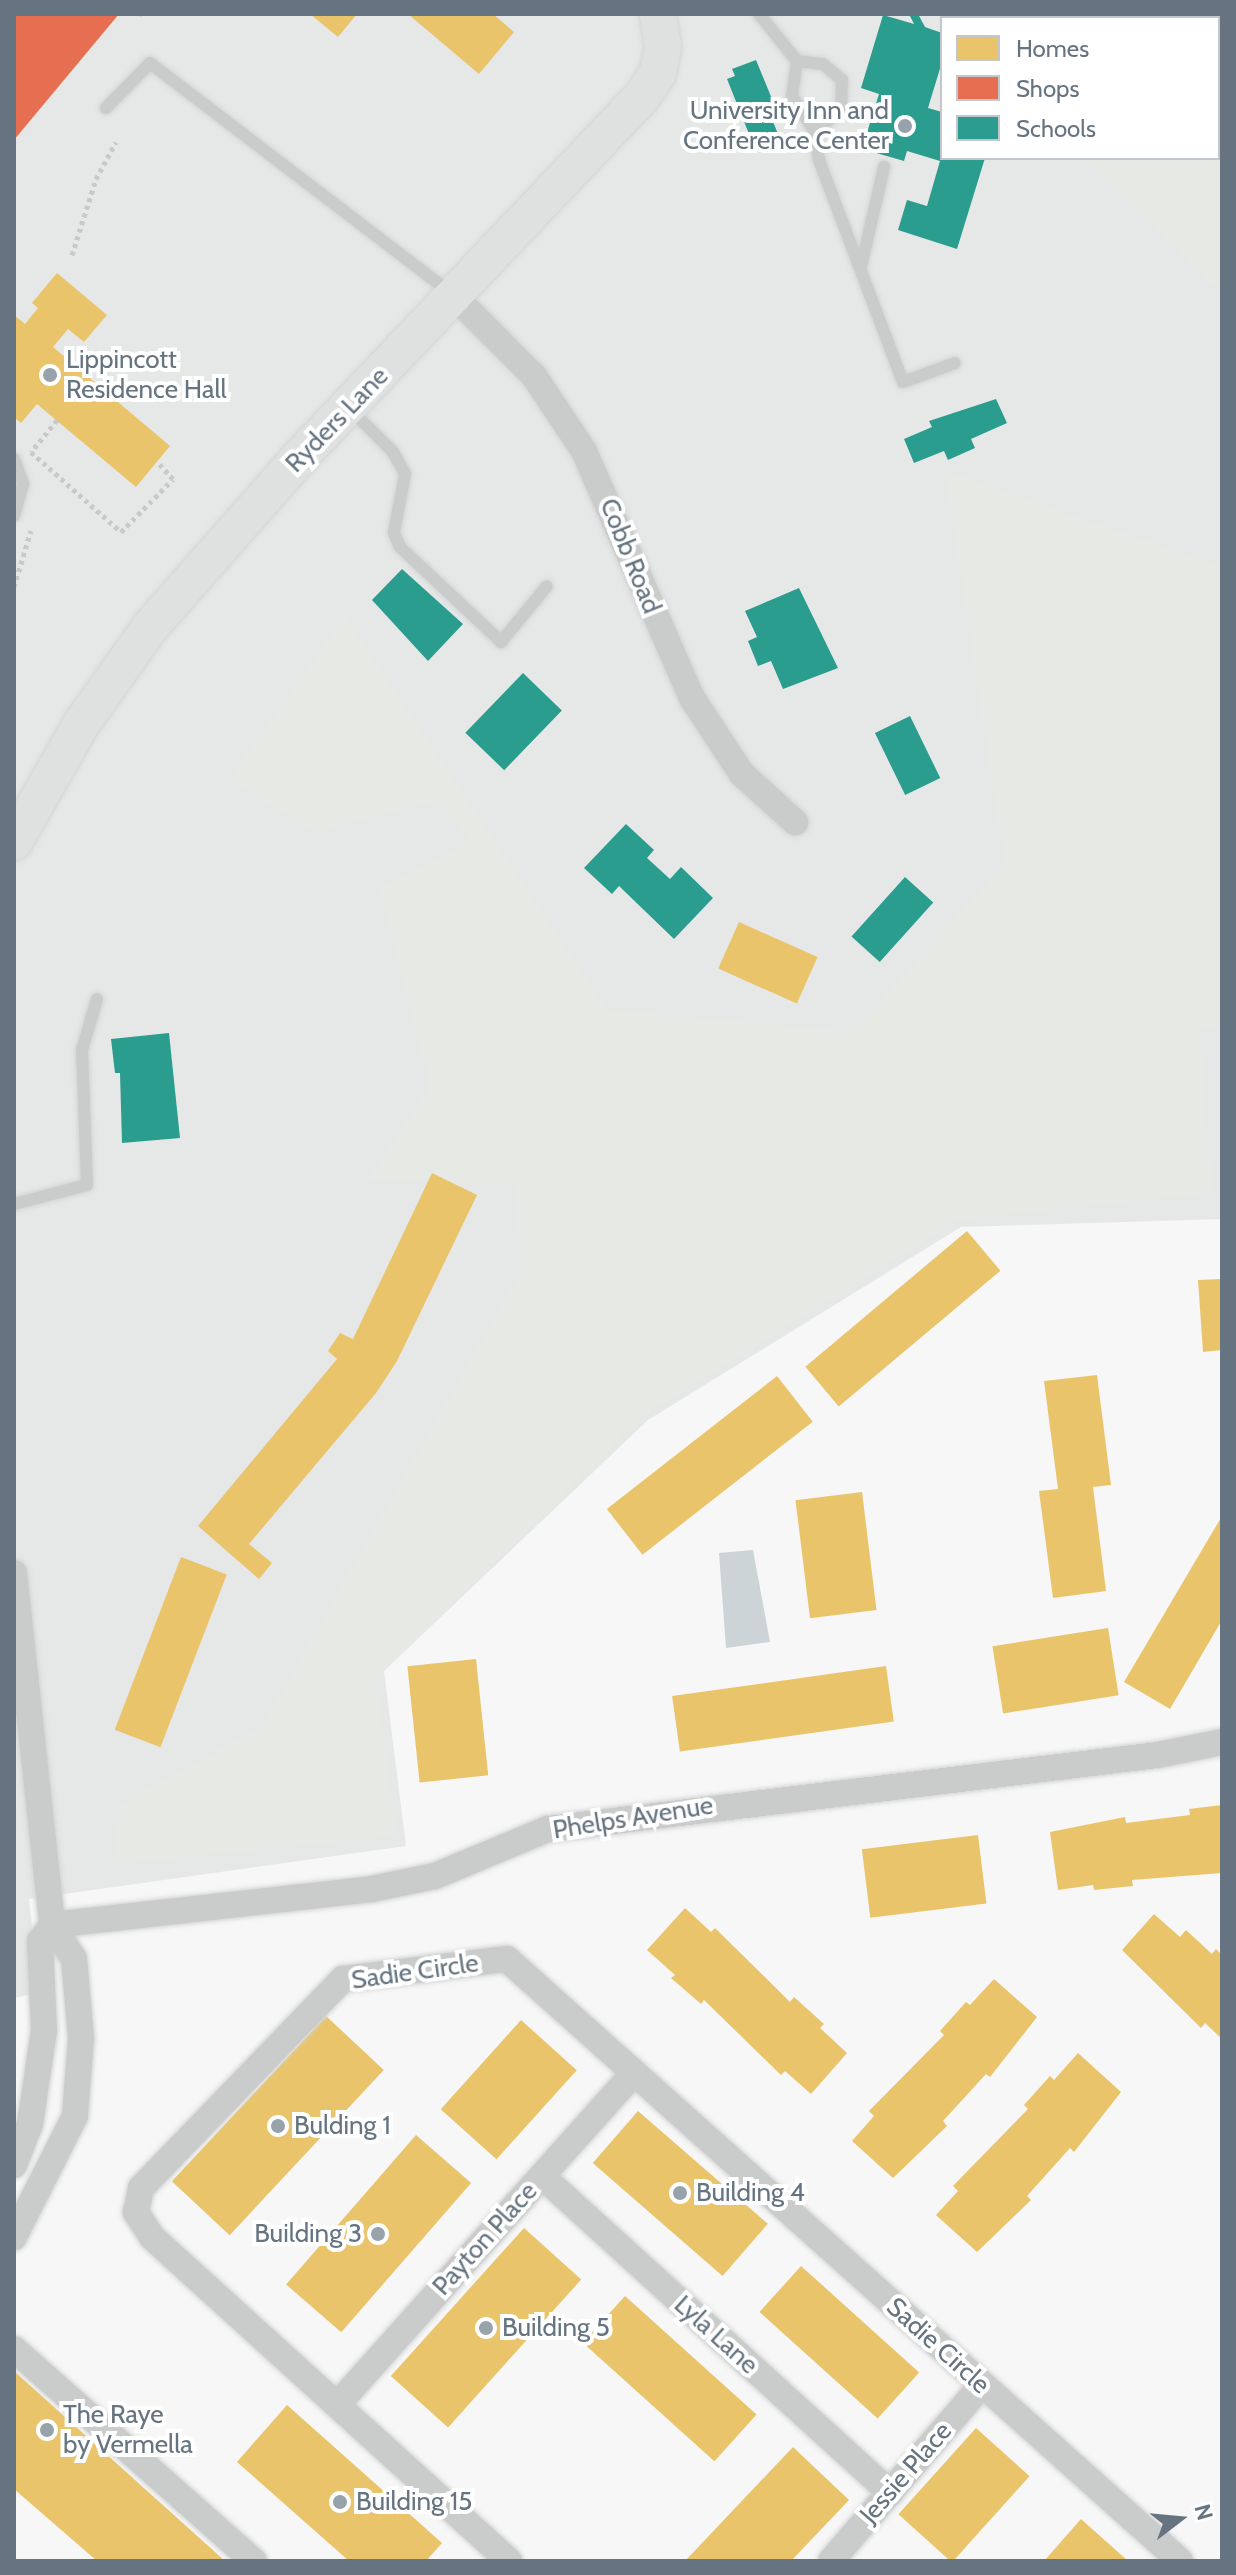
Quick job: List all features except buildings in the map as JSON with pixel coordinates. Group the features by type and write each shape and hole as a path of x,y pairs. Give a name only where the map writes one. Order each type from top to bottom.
{"main road":[{"name":"Ryders Lane","path":"14,842 114,673 248,514 641,98 658,73 663,47 662,18"}],"street":[{"name":"Cobb Road","path":"454,296 534,376 584,451 692,698 742,774 795,822"},
{"path":"14,1573 52,1925 74,1959 81,2038 75,2116 14,2237"},
{"name":"Phelps Avenue","path":"52,1925 372,1889 435,1876 548,1829 1158,1755 1222,1742"},
{"path":"14,2165 30,2124 44,2030 40,1941 52,1925"},
{"name":"Sadie Circle","path":"509,2561 152,2237 136,2212 141,2188 343,1979 507,1959 1180,2561"},
{"name":"Payton Place","path":"337,2405 634,2073"},
{"name":"Lyla Lane","path":"542,2176 890,2493"},
{"path":"14,2349 254,2561"},
{"name":"Jessie Place","path":"831,2561 982,2385"}],"lane":[{"path":"759,14 797,61 823,64 842,80 841,110 815,132"},
{"path":"797,61 792,96 815,132 819,160 903,382 955,363"},
{"path":"106,108 150,63 454,296"},
{"path":"861,267 884,167"},
{"path":"349,408 393,452 405,474 394,533 400,547 501,642 547,586"},
{"path":"14,459 23,484 14,516"},
{"path":"14,1204 87,1185 82,1050 97,999"}],"path":[{"path":"72,255 96,179 116,142"},
{"path":"57,420 31,452 121,532 173,479 157,461"},
{"path":"14,587 31,530"}],"shaded area":[{"path":"14,14 1222,14 1222,1219 961,1227 648,1420 384,1671 406,1846 29,1899 39,1992 14,1998"},
{"path":"1220,97 1222,99 1222,294 1091,160 1220,160"},
{"path":"945,471 1222,567 1222,1022 1200,1032 1212,1193 958,1220 642,1417 376,1679 397,1836 112,1865 121,1804 262,1726 520,1273 516,1185 368,1180 430,1087 379,887 470,841 439,801 317,832 228,780 345,617 606,1009 853,1032 1004,864"},
{"path":"753,1550 770,1642 726,1648 719,1553"}],"place":[{"name":"University Inn and Conference Center","path":"905,126"},
{"name":"Lippincott Residence Hall","path":"50,375"},
{"name":"Bulding 1","path":"278,2126"},
{"name":"Building 4","path":"680,2193"},
{"name":"Building 3","path":"378,2234"},
{"name":"Building 5","path":"486,2328"},
{"name":"The Raye by Vermella","path":"47,2430"},
{"name":"Building 15","path":"340,2502"}]}
